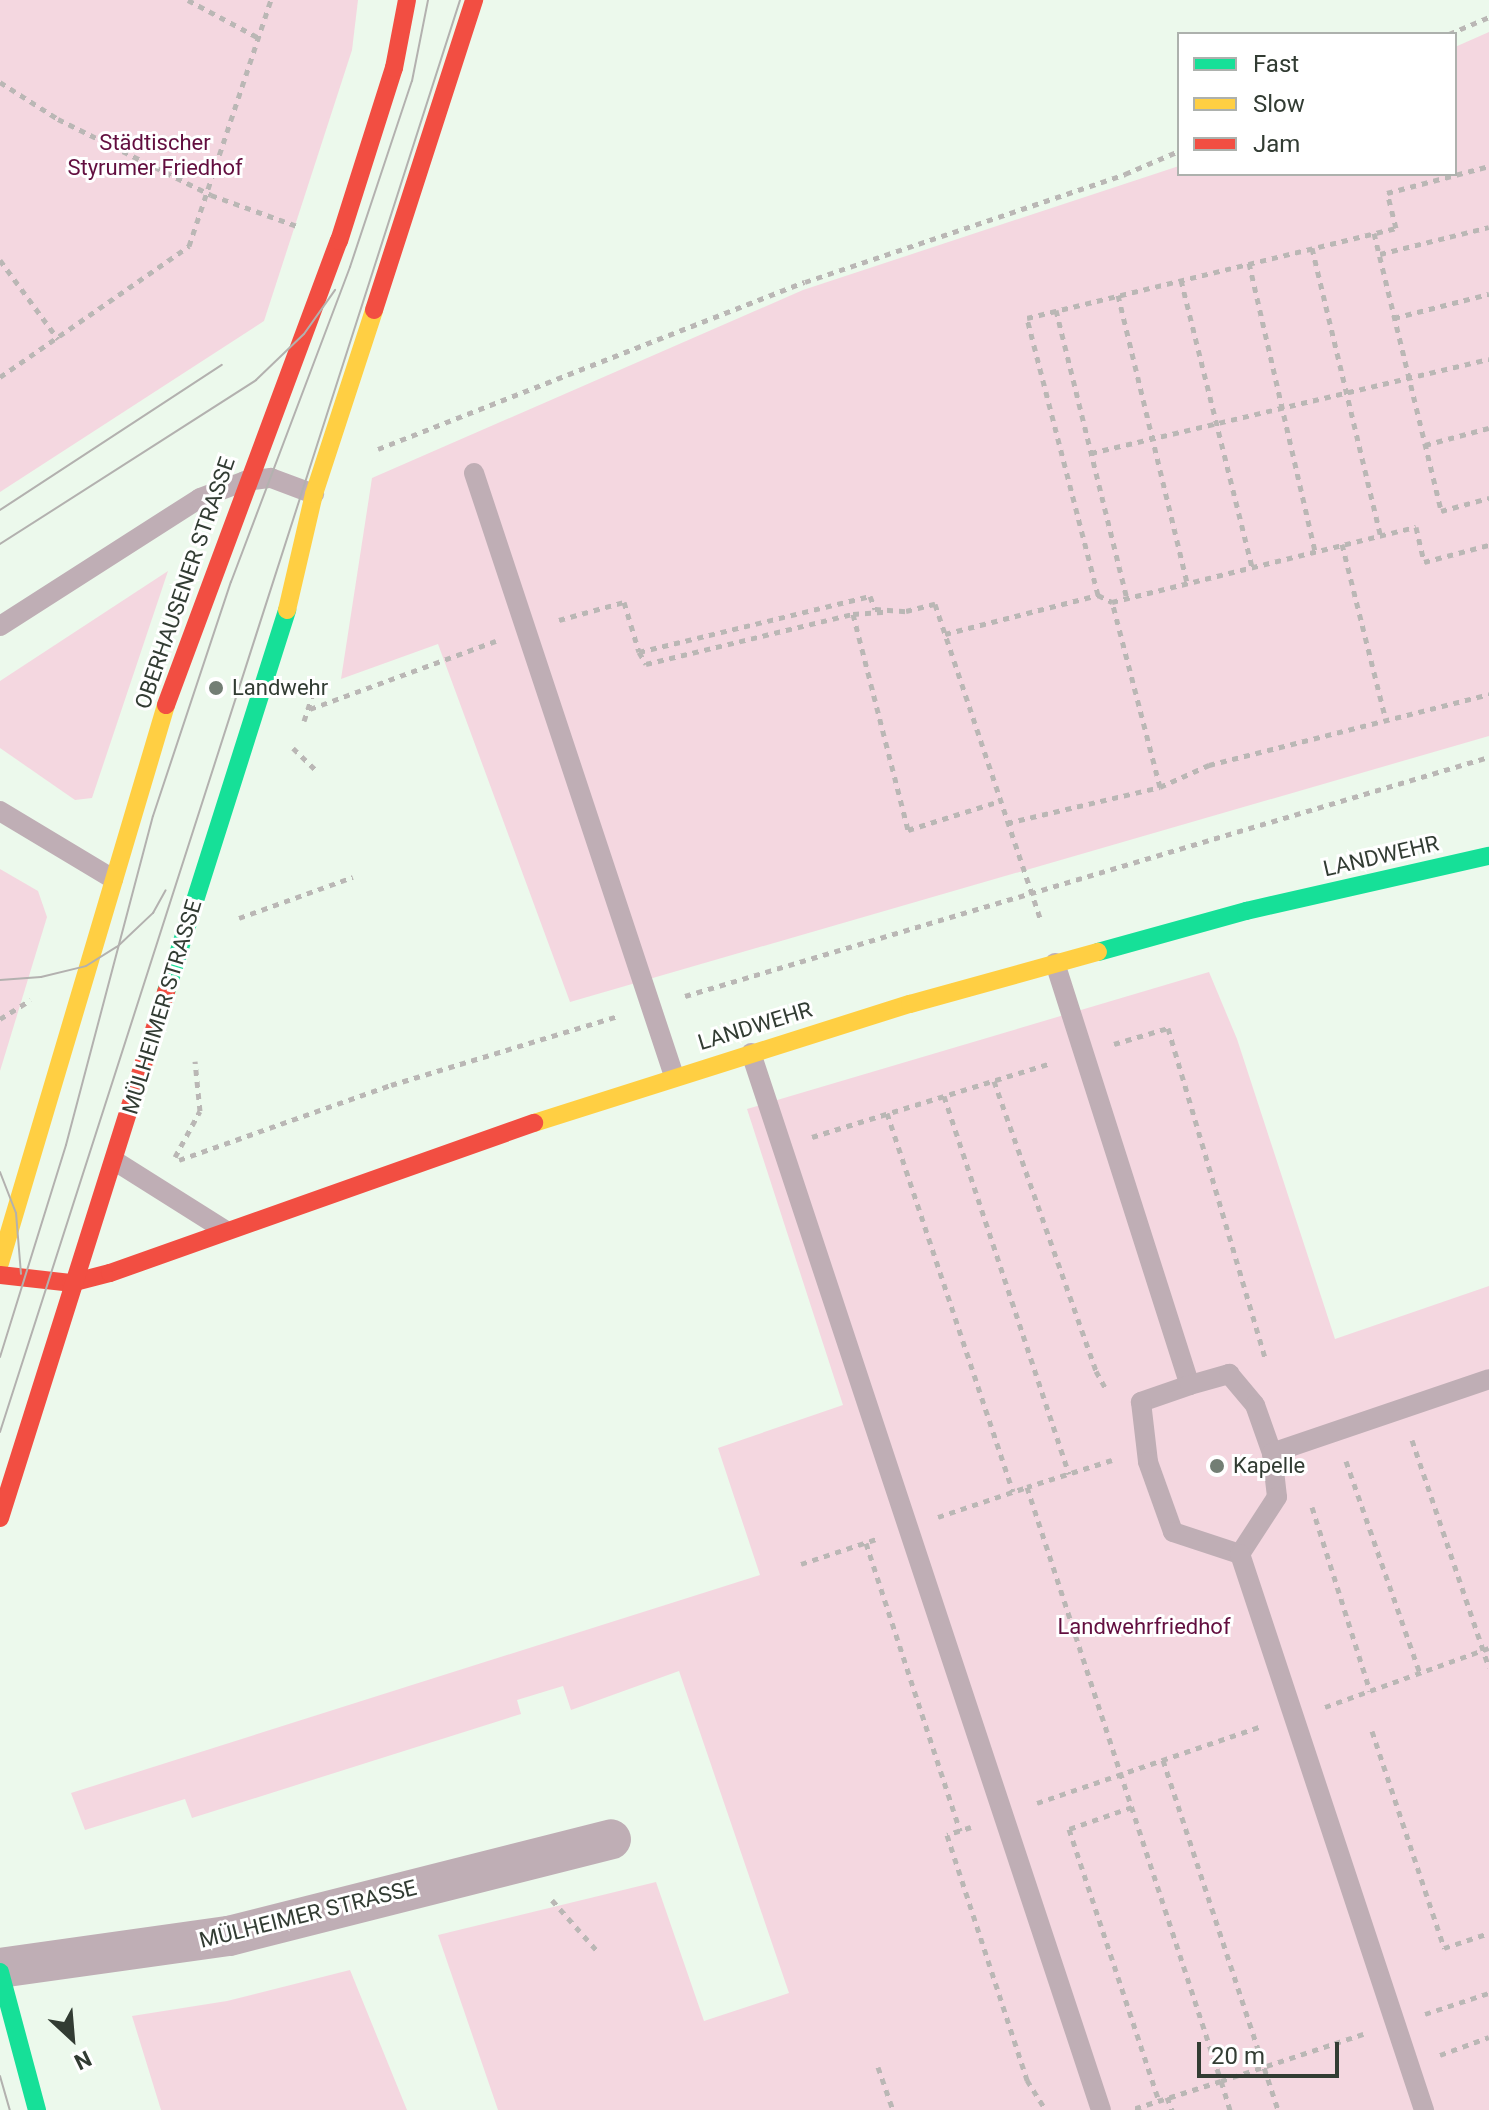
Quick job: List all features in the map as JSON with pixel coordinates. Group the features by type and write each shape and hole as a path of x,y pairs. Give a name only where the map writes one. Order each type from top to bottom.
{"main road":[{"name":"OBERHAUSENER STRASSE","path":"0,1263 173,681 245,481 339,241 394,68 407,0"},
{"path":"314,494 474,0"},
{"name":"MÜLHEIMER STRASSE","path":"0,1518 71,1283 115,1161 213,835 298,576 314,494"},
{"name":"LANDWEHR","path":"0,1275 71,1283 674,1076 1055,963 1246,911 1489,856"},
{"name":"MÜLHEIMER STRASSE","path":"0,1970 37,2110"}],"street":[{"name":"MÜLHEIMER STRASSE","path":"0,1970 229,1936 611,1839"}],"lane":[{"path":"474,473 674,1076"},
{"path":"0,626 200,498 245,481 271,478 314,494"},
{"path":"0,811 113,879"},
{"path":"1055,963 1190,1385"},
{"path":"751,1053 1101,2110"},
{"path":"115,1161 227,1231"},
{"path":"1229,1374 1255,1405 1272,1453 1277,1497 1240,1554 1173,1532 1148,1462 1141,1402 1229,1374"},
{"path":"1272,1453 1489,1379"},
{"path":"1240,1554 1424,2110"}],"path":[{"path":"188,0 259,38"},
{"path":"0,377 189,246 211,195 271,0"},
{"path":"1454,32 1489,17"},
{"path":"0,82 58,119 211,195 339,241"},
{"path":"373,452 805,282 1125,174 1177,152"},
{"path":"1457,174 1489,166"},
{"path":"1098,595 1027,318 1396,228 1387,193 1451,176"},
{"path":"1380,254 1489,227"},
{"path":"1374,233 1441,511 1489,498"},
{"path":"1312,248 1380,534"},
{"path":"0,260 58,339"},
{"path":"1249,263 1315,551"},
{"path":"1181,280 1252,567"},
{"path":"1394,318 1489,294"},
{"path":"1118,295 1187,583"},
{"path":"1056,310 1127,598"},
{"path":"1091,453 1489,359"},
{"path":"1425,445 1489,428"},
{"path":"945,634 1098,595 1112,602 1416,527 1424,562 1489,545"},
{"path":"1342,544 1386,721"},
{"path":"639,652 870,596 875,609 906,611"},
{"path":"309,709 524,631 624,602 639,652 646,664 853,614 906,611 935,604 1055,963"},
{"path":"1112,602 1160,787"},
{"path":"853,614 908,830 1000,801"},
{"path":"1007,823 1160,787 1209,765 1489,694"},
{"path":"293,748 315,769"},
{"path":"195,1051 200,1111 171,1163 349,1099 1032,890 1489,757"},
{"path":"239,918 353,877"},
{"path":"234,933 243,905"},
{"path":"781,1147 1168,1028 1273,1385 1229,1374"},
{"path":"994,1081 1096,1371 1115,1404"},
{"path":"944,1096 1069,1474"},
{"path":"887,1113 1013,1492"},
{"path":"1141,1402 1123,1456 1027,1487 1118,1776 1132,1807 1230,2110"},
{"path":"1402,1409 1486,1650 1489,1667"},
{"path":"1335,1430 1420,1673"},
{"path":"1292,1445 1370,1691"},
{"path":"866,1543 960,1831"},
{"path":"1046,2110 1027,2080 947,1835 1486,1650"},
{"path":"1372,1731 1444,1948 1489,1933"},
{"path":"1163,1760 1278,2110"},
{"path":"1132,1807 1069,1829 1159,2101"},
{"path":"520,1862 599,1953"},
{"path":"1129,2110 1489,1993"},
{"path":"1409,2066 1489,2037"},
{"path":"878,2067 893,2110"},
{"path":"1167,2097 1172,2110"}],"green space":[{"name":"Städtischer Styrumer Friedhof","path":"0,0 358,0 352,50 264,321 0,492"},
{"path":"1489,32 1489,736 570,1002 438,644 341,679 372,478 803,290 1177,167 1177,176 1457,176 1457,46"},
{"path":"168,571 92,798 75,800 0,748 0,681"},
{"path":"0,869 38,891 47,917 0,1071"},
{"name":"Landwehrfriedhof","path":"1209,972 1237,1039 1335,1339 1489,1286 1489,2110 498,2110 438,1935 656,1882 704,2021 789,1993 679,1671 571,1710 563,1686 517,1700 521,1714 192,1818 185,1799 85,1830 71,1793 760,1575 718,1448 843,1405 747,1109"},
{"path":"350,1970 407,2110 161,2110 132,2016 227,2001"}],"tram line":[{"path":"0,1357 66,1145 153,816 231,582 350,267 412,81 428,0"},
{"path":"0,1432 460,0"},
{"path":"0,544 256,380 304,334 335,290"},
{"path":"0,510 222,365"},
{"path":"0,980 41,977 86,966 117,947 153,913 166,890"},
{"path":"0,1172 16,1213 21,1274"},
{"path":"0,2076 10,2110"}],"traffic: fast":[{"path":"166,992 287,610"},
{"path":"1098,952 1246,911 1489,856"},
{"path":"0,1972 37,2110"}],"traffic: slow":[{"path":"287,610 314,494 374,310"},
{"path":"0,1263 166,705"},
{"path":"534,1123 910,1004 1098,952"}],"traffic: jam":[{"path":"166,705 339,241 394,68 407,0"},
{"path":"374,310 474,0"},
{"path":"0,1518 166,992"},
{"path":"0,1275 71,1283 110,1273 534,1123"}],"place":[{"name":"Landwehr","path":"216,688"},
{"name":"Kapelle","path":"1217,1466"}]}
